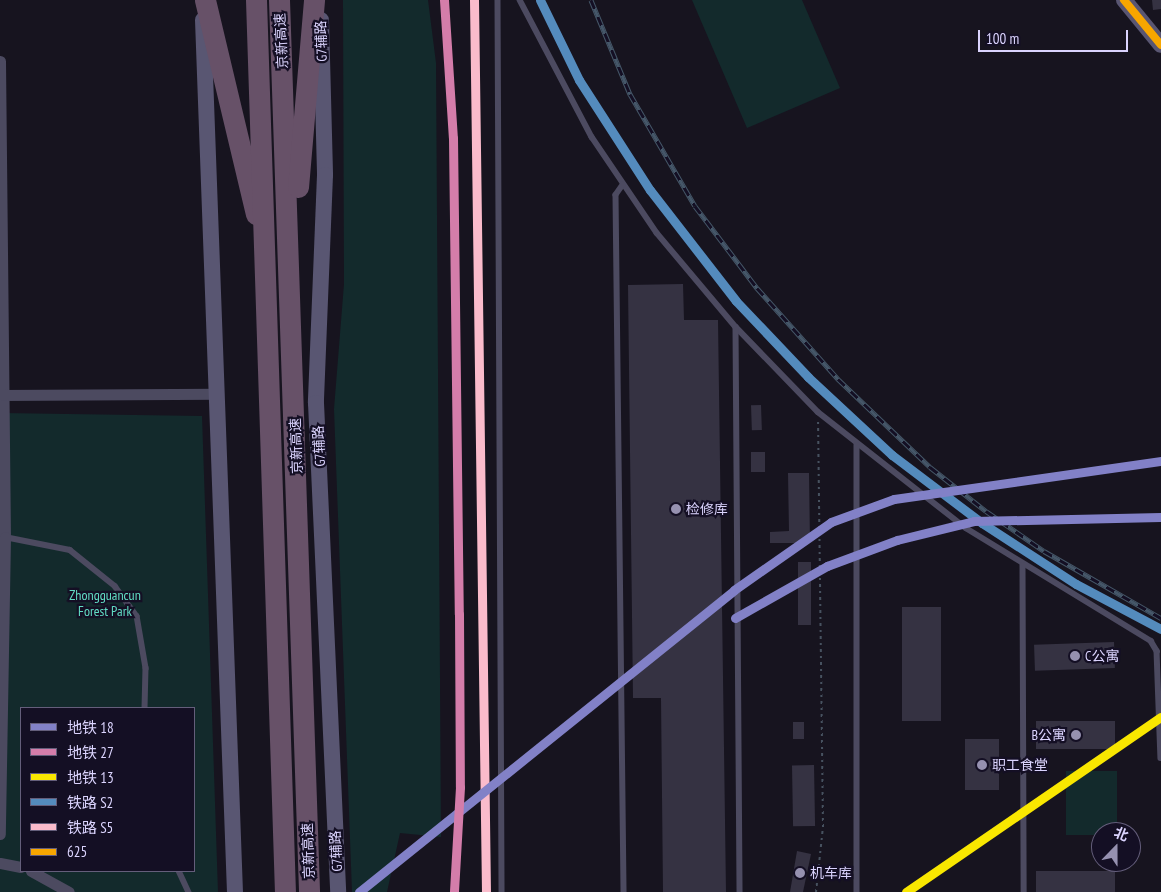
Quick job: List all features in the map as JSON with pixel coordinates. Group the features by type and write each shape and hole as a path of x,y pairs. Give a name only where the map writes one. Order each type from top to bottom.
{"highway":[{"path":"204,0 268,265"},
{"name":"京新高速","path":"256,0 268,265 285,892"},
{"name":"京新高速","path":"279,0 291,272 309,892"},
{"path":"291,272 314,0"}],"street":[{"path":"204,0 235,892"},
{"name":"G7辅路","path":"320,0 325,175 316,403 338,892"},
{"path":"1124,0 1161,45"},
{"path":"0,60 3,537 0,834"},
{"path":"2,395 217,394"},
{"path":"0,863 20,867"},
{"path":"33,872 68,892"}],"lane":[{"path":"498,0 502,892"},
{"path":"520,0 566,91 623,185 736,327 818,412 857,445 1023,565 1151,641 1157,651 1161,758"},
{"path":"623,185 616,195 624,892"},
{"path":"736,327 740,892"},
{"path":"857,445 857,892"},
{"path":"3,537 70,550 115,586 137,616 146,668 145,707"},
{"path":"1023,565 1024,892"},
{"path":"179,872 188,892"}],"path":[{"path":"816,892 823,828 818,412"}],"green space":[{"path":"343,0 428,0 436,63 441,837 400,833 387,892 352,892 334,409 344,284"},
{"path":"692,0 802,0 840,88 747,128"},
{"name":"Zhongguancun Forest Park","path":"0,413 202,416 218,892 0,892"},
{"path":"1066,771 1117,771 1117,822 1091,822 1091,835 1066,835"}],"building":[{"path":"1152,0 1161,0 1161,9 1153,10"},
{"name":"检修库","path":"683,284 684,320 718,320 726,892 663,892 661,698 633,698 628,285"},
{"path":"751,405 761,405 762,430 752,430"},
{"path":"751,452 765,452 765,472 751,472"},
{"path":"788,473 809,473 810,543 770,543 770,532 789,531"},
{"path":"798,562 811,562 811,625 798,625"},
{"path":"902,607 941,607 941,721 902,721"},
{"name":"C公寓","path":"1114,642 1115,668 1035,671 1034,645"},
{"name":"B公寓","path":"1036,721 1115,721 1115,749 1036,749"},
{"path":"793,722 804,722 804,739 793,739"},
{"name":"职工食堂","path":"965,739 999,739 999,790 965,790"},
{"path":"792,765 814,765 815,826 793,826"},
{"name":"机车库","path":"797,851 811,854 803,892 790,892"},
{"path":"1036,871 1115,872 1115,892 1036,892"}],"railway":[{"path":"591,0 630,94 695,206 757,288 838,379 930,467 986,511 1044,551 1161,618"}],"metro line":[{"name":"27","path":"444,0 453,138 459,614 460,787 454,892"},
{"name":"18","path":"359,892 734,590 831,522 894,499 1161,461"},
{"name":"18","path":"735,618 827,566 897,540 974,521 1161,517"},
{"name":"13","path":"906,892 1161,717"}],"rail line":[{"name":"S5","path":"474,0 486,892"},
{"name":"S2","path":"540,0 579,80 650,190 736,301 808,377 892,455 982,523 1076,584 1161,629"}],"transit line":[{"name":"625","path":"1124,0 1161,45"}],"place":[{"name":"检修库","path":"676,509"},
{"name":"C公寓","path":"1075,656"},
{"name":"B公寓","path":"1076,735"},
{"name":"职工食堂","path":"982,765"},
{"name":"机车库","path":"800,873"}]}
